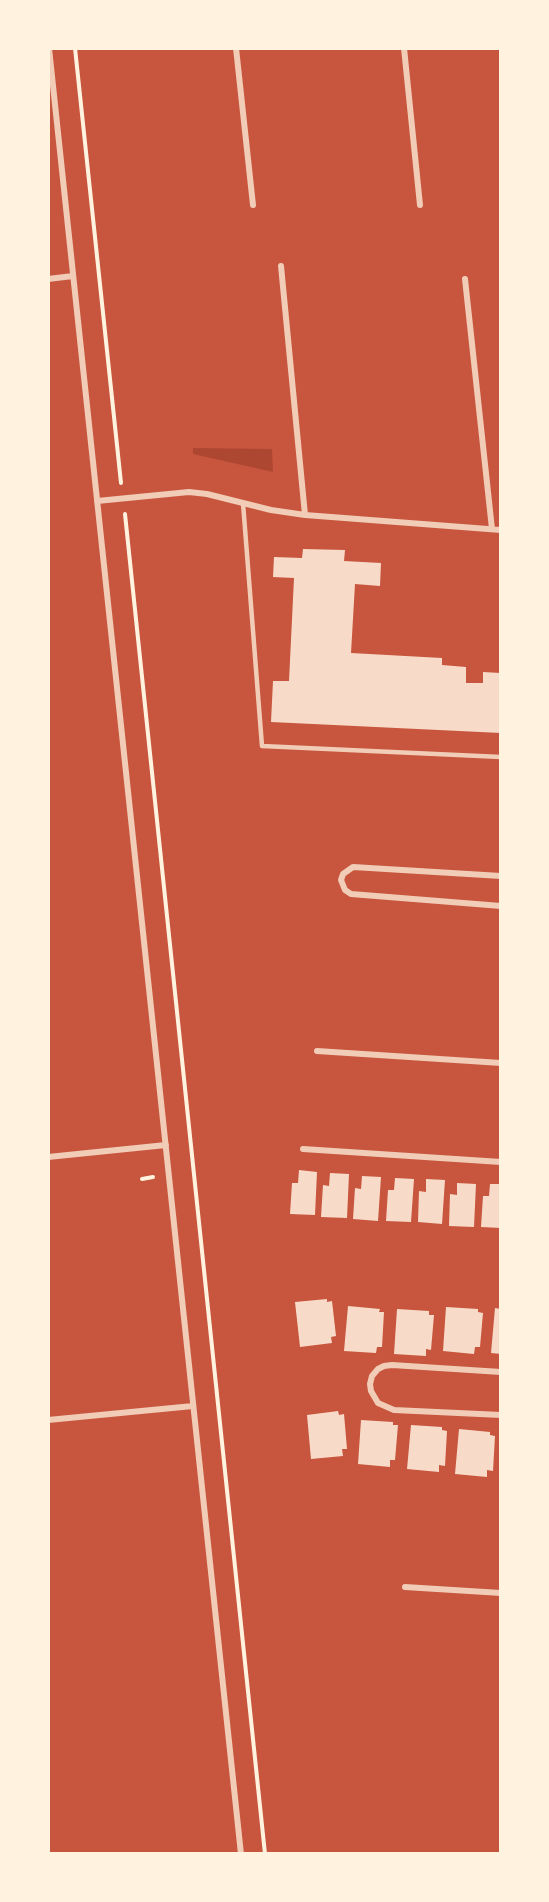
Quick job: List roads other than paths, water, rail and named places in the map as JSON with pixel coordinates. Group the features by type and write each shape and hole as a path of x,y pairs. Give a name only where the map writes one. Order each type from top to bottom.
{"street":[{"path":"49,48 241,1854"},
{"path":"236,48 253,205"},
{"path":"404,48 420,205"},
{"path":"281,266 305,514"},
{"path":"48,279 73,276"},
{"path":"465,279 492,529"},
{"path":"97,501 189,492 207,494 271,510 501,530"},
{"path":"501,876 354,867 343,874 341,880 345,890 351,894 501,906"},
{"path":"317,1051 501,1063"},
{"path":"48,1157 166,1146"},
{"path":"303,1149 501,1162"},
{"path":"501,1372 392,1365 378,1369 372,1376 370,1384 378,1403 394,1410 501,1415"},
{"path":"48,1420 193,1406"},
{"path":"405,1587 501,1593"}],"lane":[{"path":"243,503 262,746 501,757"}]}
